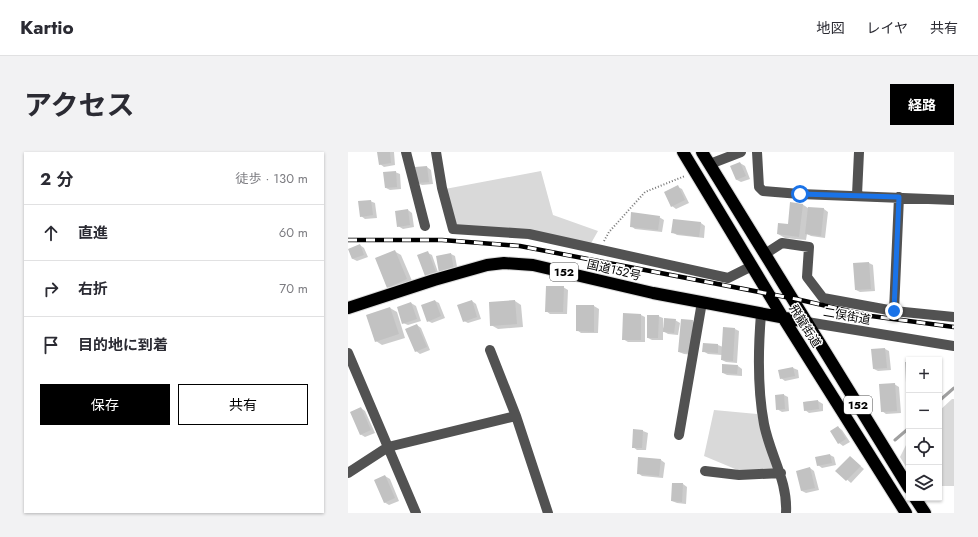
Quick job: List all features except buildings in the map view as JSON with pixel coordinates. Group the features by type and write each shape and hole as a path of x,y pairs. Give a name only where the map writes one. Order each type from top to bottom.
{"highway":[{"name":"飛龍街道","path":"683,152 782,316 906,513"},
{"name":"飛龍街道","path":"702,152 906,483"},
{"name":"国道152号","path":"348,308 487,265 504,264 533,265 653,293 761,314 782,316 806,322"},
{"path":"917,501 925,513"}],"street":[{"path":"406,152 425,226"},
{"path":"436,152 442,188 453,229 530,234 728,278 752,266"},
{"path":"710,164 741,152"},
{"path":"757,152 759,187 763,190 954,200"},
{"path":"857,196 859,152"},
{"path":"894,311 899,197"},
{"path":"765,254 782,243 809,247 807,277 823,298 894,311 954,317"},
{"path":"679,434 702,302"},
{"path":"761,314 758,350 760,390 765,426 781,473 787,498 786,513"},
{"name":"二俣街道","path":"806,322 954,346"},
{"path":"490,350 516,416 548,513"},
{"path":"348,353 416,513"},
{"path":"348,473 388,447 516,416"},
{"path":"705,471 739,475 781,473"}],"path":[{"path":"600,250 609,232 645,192 696,172"}],"shaded area":[{"path":"541,171 553,215 598,231 590,245 454,227 445,189"},
{"path":"952,399 954,399 954,486 942,486 942,408"},
{"path":"714,410 757,414 775,469 740,471 704,456"},
{"path":"906,445 906,467 900,457"}],"waterway":[{"path":"942,398 954,388"},
{"path":"895,440 908,429"}],"railway":[{"path":"348,240 442,240 520,246 796,299 871,316 954,327"}],"route":[{"path":"800,194 899,197 894,311"}]}
